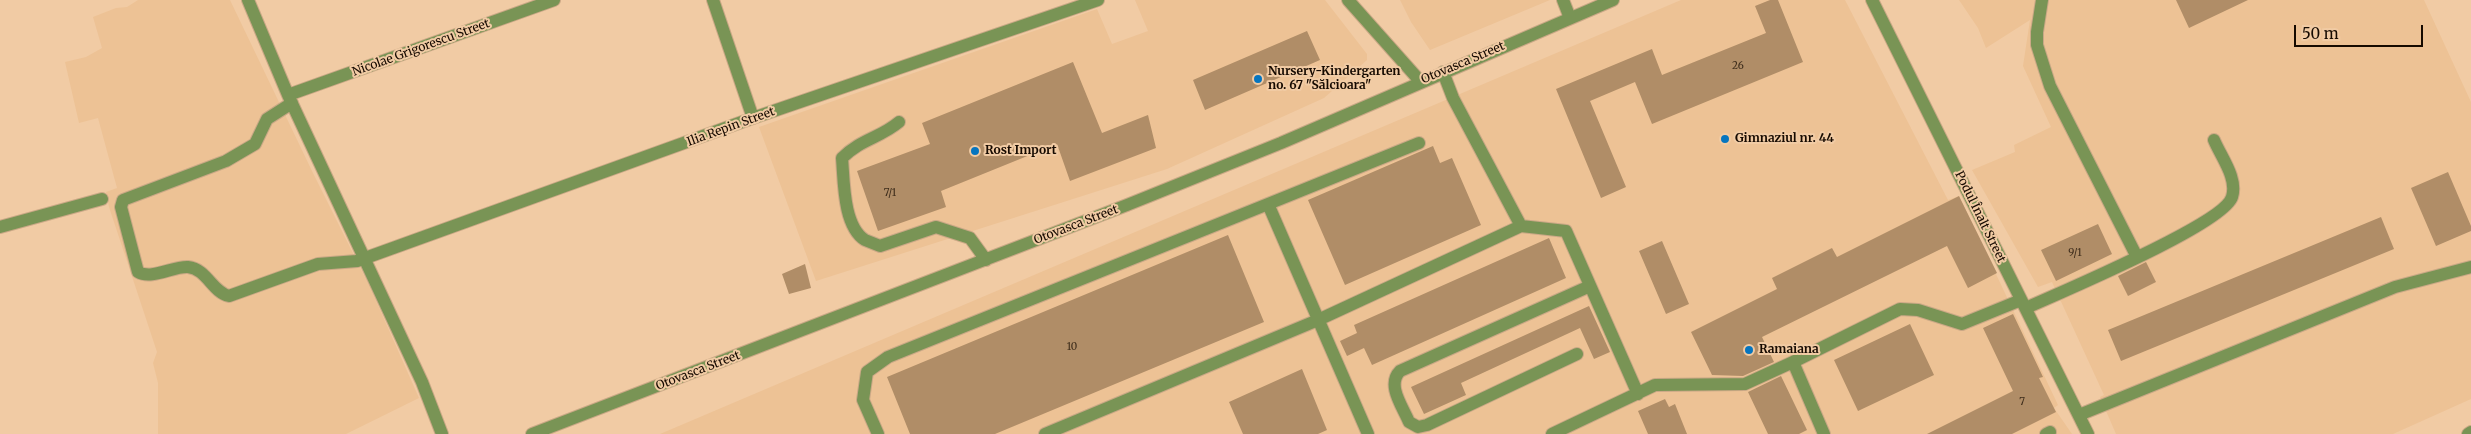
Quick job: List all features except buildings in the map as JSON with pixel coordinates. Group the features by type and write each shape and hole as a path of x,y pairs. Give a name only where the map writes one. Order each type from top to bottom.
{"street":[{"path":"248,0 290,99 422,382 442,434"},
{"name":"Nicolae Grigorescu Street","path":"365,257 357,261 318,264 229,296 223,293 201,272 188,268 145,274 138,272 121,207 123,200 226,162 255,144 267,119 290,99 554,0"},
{"path":"713,0 754,118"},
{"name":"Ilia Repin Street","path":"365,257 754,118 1098,0"},
{"path":"1348,0 1420,81"},
{"path":"1563,0 1570,18"},
{"name":"Otovasca Street","path":"532,434 986,260 1281,143 1420,81 1613,0"},
{"name":"Podul Înalt Street","path":"1872,0 2088,434"},
{"path":"2042,0 2036,32 2037,45 2050,86 2137,257"},
{"path":"1443,72 1453,98 1521,226"},
{"path":"899,122 890,130 855,145 842,158 845,199 851,220 864,239 880,246 936,227 970,238 986,260"},
{"path":"1552,434 1655,385 1745,384 1900,309 1918,310 1962,324 2024,304 2160,247 2230,203 2232,180 2214,140"},
{"path":"878,434 863,400 867,372 888,357 1419,143"},
{"path":"0,227 102,199"},
{"path":"1268,204 1368,434"},
{"path":"1046,434 1318,320 1521,226 1566,231 1638,394"},
{"path":"2079,415 2394,287 2471,267"},
{"path":"1577,354 1418,427 1409,422 1393,385 1395,377 1400,371 1590,286"},
{"path":"1793,362 1824,434"}],"shaded area":[{"path":"138,0 230,0 370,287 419,398 346,434 158,434 158,383 153,363 157,352 109,207 106,192 117,188 98,118 79,123 65,62 86,57 102,48 93,17 116,8 127,7"},
{"path":"1135,0 1325,0 1367,54 1367,60 1324,98 1167,169 816,281 759,127 1097,9 1112,44 1148,31"},
{"path":"1400,0 1550,0 1430,50 1411,22"},
{"path":"1681,0 1845,0 1948,200 1959,196 2058,405 2054,408 2072,434 660,434"},
{"path":"1959,0 2424,0 2471,102 2471,399 2393,434 2116,434 2100,397 2104,395 2052,282 2038,287 1972,170 2015,152 2014,145 2051,127 2023,66 2030,20 1986,48 1978,28"}],"place":[{"name":"Nursery-Kindergarten no. 67 \"Sălcioara\"","path":"1258,79"},
{"name":"Gimnaziul nr. 44","path":"1725,139"},
{"name":"Rost Import","path":"975,151"},
{"name":"Ramaiana","path":"1749,350"}]}
